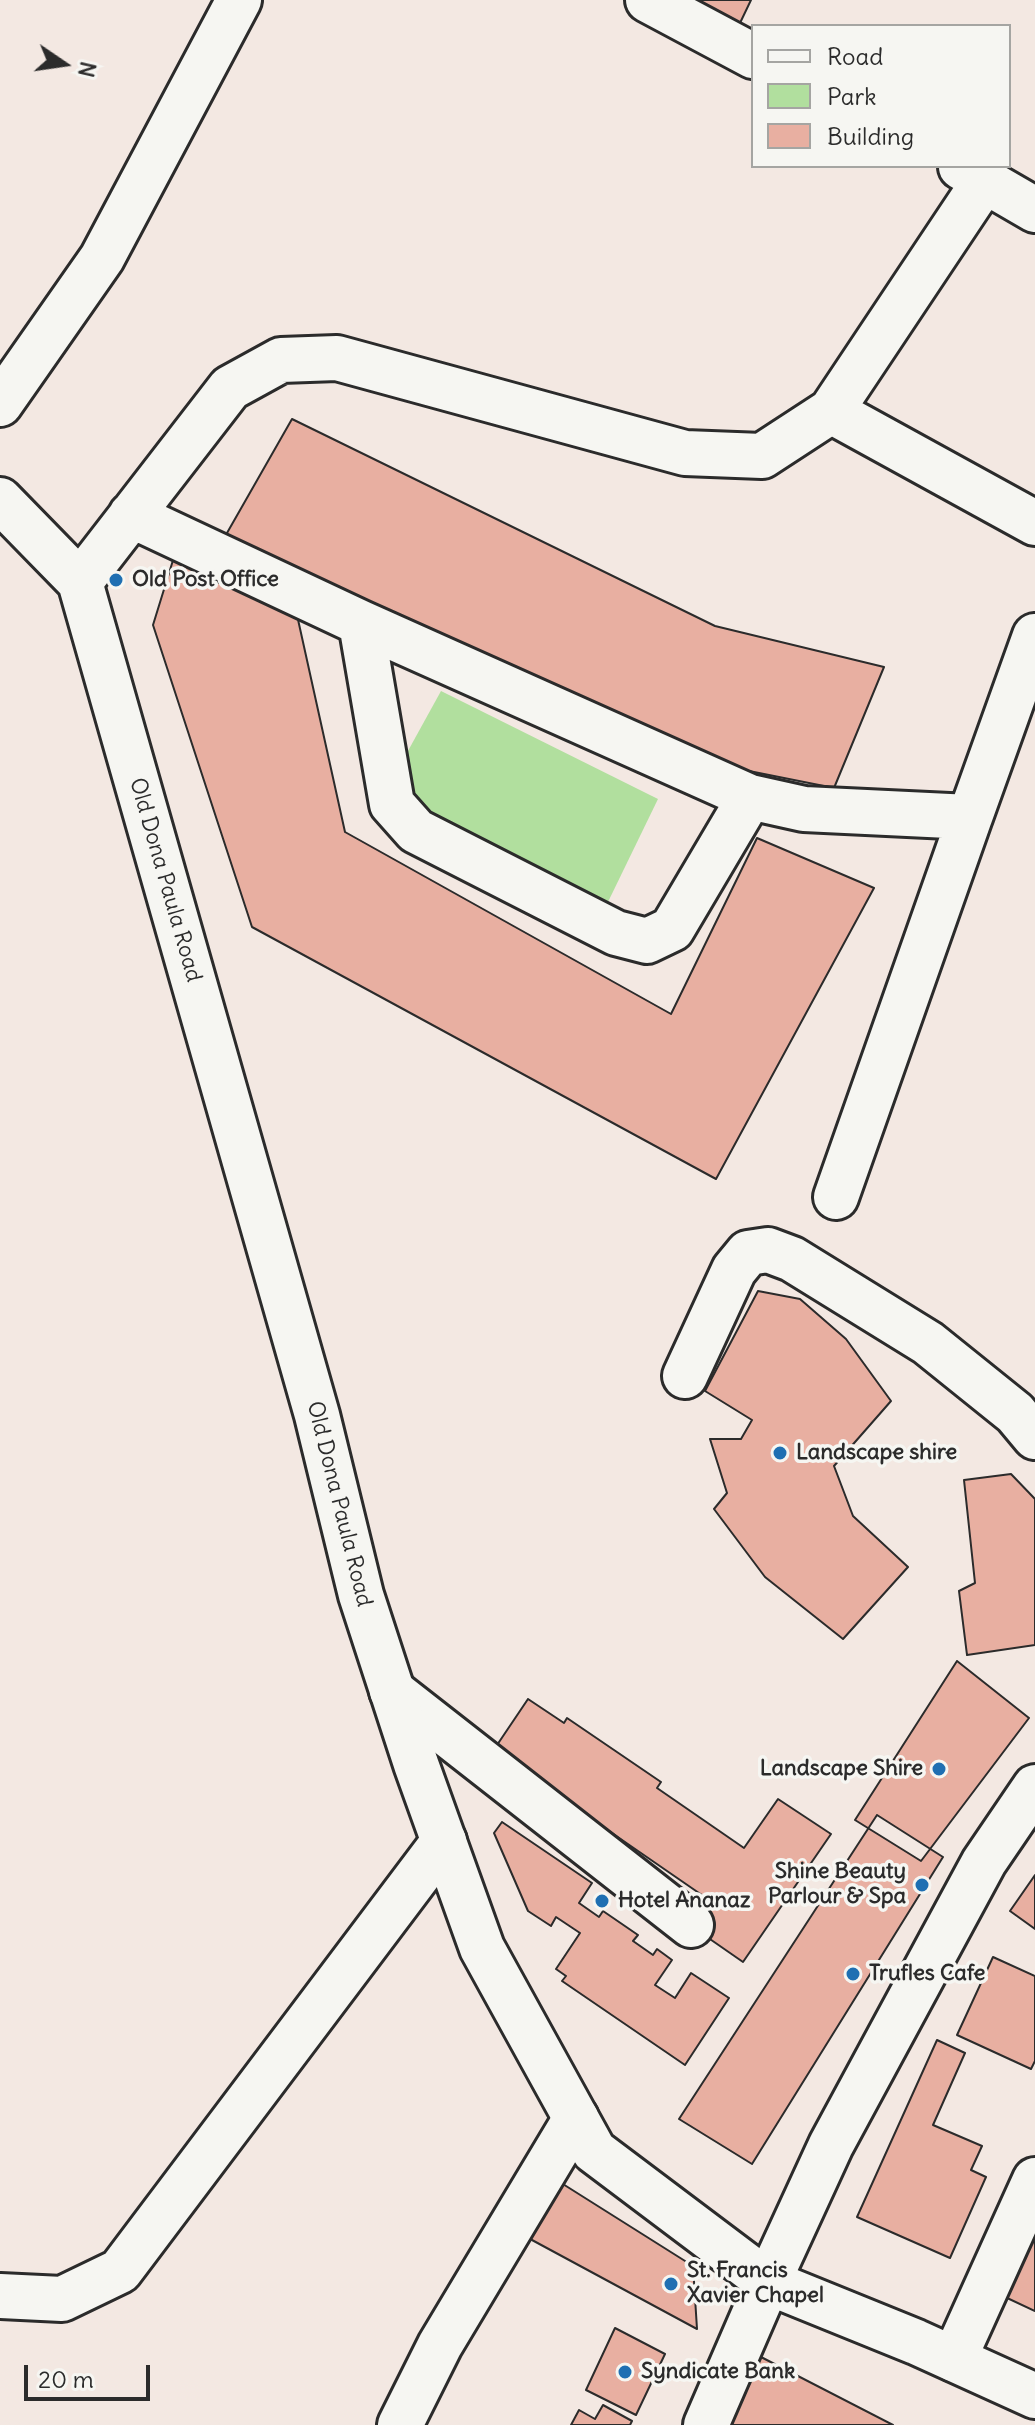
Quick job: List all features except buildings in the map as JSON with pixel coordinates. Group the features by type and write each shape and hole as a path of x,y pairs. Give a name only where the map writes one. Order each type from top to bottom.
{"street":[{"path":"0,404 102,258 239,0"},
{"path":"648,0 751,55"},
{"path":"80,582 230,388 281,360 337,358 685,453 762,456 831,411 971,173 1035,210"},
{"path":"831,411 1035,523"},
{"name":"Old Dona Paula Road","path":"0,500 80,582 317,1415 361,1595 482,1948 594,2151 768,2282 1035,2396"},
{"path":"131,515 361,623 750,797 804,809 970,817"},
{"path":"361,623 392,804 416,831 616,933 647,941 672,929 750,797"},
{"path":"836,1197 1035,636"},
{"path":"685,1376 734,1270 748,1253 768,1250 792,1259 928,1343 1015,1413 1035,1437"},
{"path":"392,1691 691,1925"},
{"path":"706,2425 831,2145 984,1862 1035,1787"},
{"path":"0,2296 62,2299 120,2271 444,1841"},
{"path":"400,2425 440,2345 576,2118"},
{"path":"954,2359 1035,2180"}],"green space":[{"path":"441,691 658,799 607,904 414,811 398,769"}],"place":[{"name":"Old Post Office","path":"116,580"},
{"name":"Landscape shire","path":"780,1453"},
{"name":"Landscape Shire","path":"939,1769"},
{"name":"Shine Beauty Parlour & Spa","path":"922,1885"},
{"name":"Hotel Ananaz","path":"602,1901"},
{"name":"Trufles Cafe","path":"853,1974"},
{"name":"St. Francis Xavier Chapel","path":"671,2284"},
{"name":"Syndicate Bank","path":"625,2372"}]}
